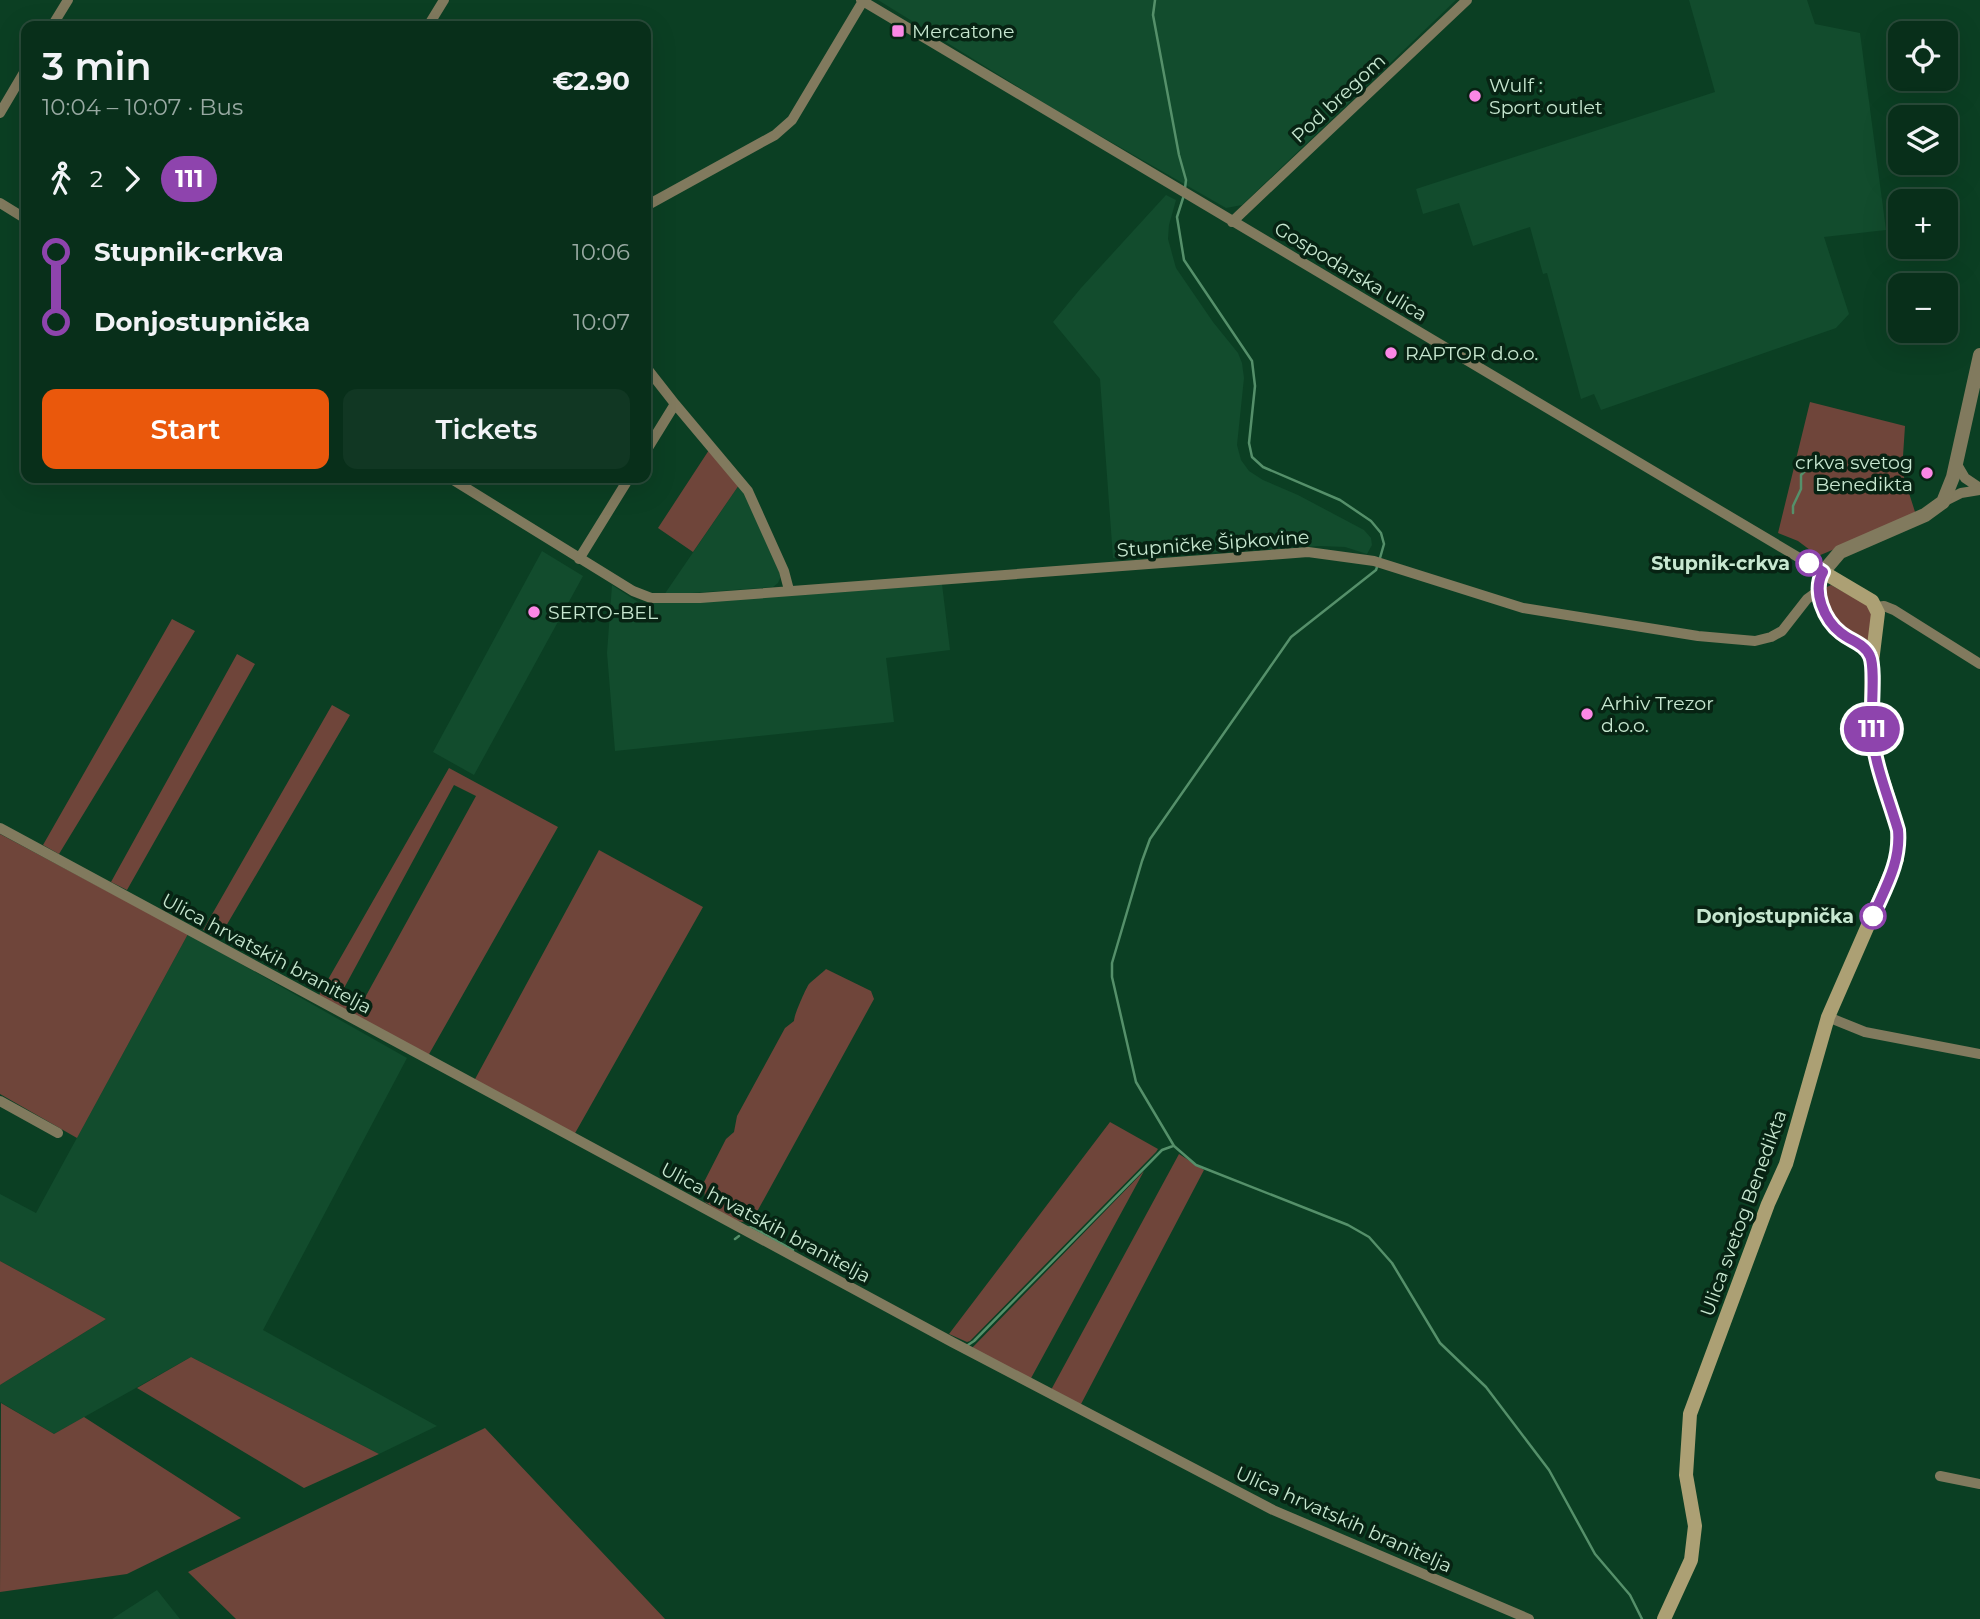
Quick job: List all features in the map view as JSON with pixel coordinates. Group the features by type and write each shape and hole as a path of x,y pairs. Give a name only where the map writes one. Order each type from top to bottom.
{"main road":[{"path":"1872,662 1866,649 1839,632 1825,613 1818,591 1823,572 1872,601 1876,607"},
{"name":"Ulica svetog Benedikta","path":"1664,1619 1691,1560 1695,1527 1686,1475 1690,1413 1768,1204 1786,1164 1828,1017 1892,874 1899,845 1898,830 1872,739 1872,662 1878,619 1876,607"}],"street":[{"path":"55,21 68,0"},
{"path":"431,21 444,0"},
{"name":"Pod bregom","path":"1233,222 1467,0"},
{"path":"651,203 775,135 792,120 862,1"},
{"name":"Gospodarska ulica","path":"862,1 1823,572"},
{"path":"0,113 21,77"},
{"path":"0,203 21,216"},
{"path":"1943,502 1948,493 1980,355"},
{"path":"651,373 748,491 784,571 789,590"},
{"path":"651,443 675,404"},
{"path":"1955,461 1965,478 1980,489"},
{"name":"Stupničke Šipkovine","path":"458,483 633,592 651,598 700,598 1308,552 1378,562 1522,608 1698,636 1755,641 1782,631 1812,593 1818,591"},
{"path":"579,559 626,483"},
{"path":"1823,572 1840,552 1924,515 1943,502 1980,489"},
{"path":"1876,607 1885,606 1894,610 1980,664"},
{"name":"Ulica hrvatskih branitelja","path":"0,828 952,1342 1273,1510 1529,1619"},
{"path":"1828,1017 1865,1032 1980,1054"},
{"path":"0,1101 58,1133"},
{"path":"1940,1476 1980,1484"}],"shaded area":[{"path":"878,0 1456,0 1242,205 1226,208 1057,111"},
{"path":"1689,0 1807,0 1815,24 1860,33 1886,230 1824,237 1849,314 1836,328 1601,410 1594,394 1581,399 1547,273 1543,274 1530,227 1473,246 1459,203 1423,214 1416,189 1715,92"},
{"path":"1166,195 1176,200 1168,239 1176,268 1238,353 1242,363 1244,378 1237,445 1241,460 1249,471 1263,480 1364,530 1371,538 1372,545 1367,554 1345,547 1320,546 1113,558 1100,379 1053,322"},
{"path":"1810,402 1905,426 1902,471 1916,515 1818,556 1798,541 1778,533"},
{"path":"709,450 739,485 693,552 658,528"},
{"path":"739,485 752,505 781,576 778,583 773,587 664,595"},
{"path":"542,551 583,576 474,775 433,752"},
{"path":"942,584 950,650 886,658 894,722 615,751 607,653 612,585 638,602 684,603"},
{"path":"1831,585 1869,606 1873,613 1870,640 1861,640 1831,613 1825,588"},
{"path":"172,619 195,631 59,854 43,845"},
{"path":"237,654 255,664 127,890 111,882"},
{"path":"332,705 350,715 219,938 203,930"},
{"path":"449,768 558,827 428,1056 318,997","holes":["454,785 476,796 362,1003 343,990"]},
{"path":"0,834 188,934 77,1138 0,1094"},
{"path":"599,850 703,907 574,1135 474,1081"},
{"path":"188,934 407,1058 263,1330 437,1426 379,1454 191,1357 54,1434 0,1402 0,1385 106,1319 0,1261 0,1194 36,1213"},
{"path":"826,969 871,991 874,999 753,1219 741,1222 735,1220 705,1202 704,1182 726,1139 734,1132 737,1116 785,1028 794,1021 807,986"},
{"path":"1110,1122 1158,1149 970,1341 949,1334"},
{"path":"1179,1154 1204,1170 1080,1406 1051,1390"},
{"path":"1144,1171 1030,1380 971,1349"},
{"path":"0,1261 106,1319 0,1385"},
{"path":"191,1357 379,1454 304,1488 137,1388"},
{"path":"1,1403 54,1434 84,1417 241,1518 127,1574 0,1592"},
{"path":"485,1428 665,1619 236,1619 188,1572"},
{"path":"157,1590 180,1619 112,1619"}],"waterway":[{"path":"1155,0 1153,15 1186,180 1185,188"},
{"path":"1184,195 1177,217 1184,260 1252,361 1255,386 1249,443 1252,457 1263,467 1340,500 1371,521 1381,533 1384,544 1380,558"},
{"path":"1793,513 1793,506 1801,489 1801,475 1809,463"},
{"path":"1378,564 1376,570 1291,637 1150,839 1112,963 1112,977 1136,1082 1174,1146 1196,1165 1348,1225 1369,1237 1392,1263 1440,1343 1486,1387 1549,1470 1595,1554 1630,1595 1642,1619"},
{"path":"968,1345 1162,1150 1173,1146"},
{"path":"747,1228 752,1227 793,1250"},
{"path":"735,1239 739,1236"}],"bus line":[{"name":"111","path":"1809,563 1823,572 1818,591 1825,613 1839,632 1866,649 1872,662 1872,739 1898,830 1899,845 1892,874 1873,916"}],"place":[{"name":"Mercatone","path":"898,31"},
{"name":"Wulf : Sport outlet","path":"1475,96"},
{"name":"RAPTOR d.o.o.","path":"1391,353"},
{"name":"crkva svetog Benedikta","path":"1927,473"},
{"name":"Stupnik-crkva","path":"1809,563"},
{"name":"SERTO-BEL","path":"534,612"},
{"name":"Arhiv Trezor d.o.o.","path":"1587,714"},
{"name":"Donjostupnička","path":"1873,916"}]}
